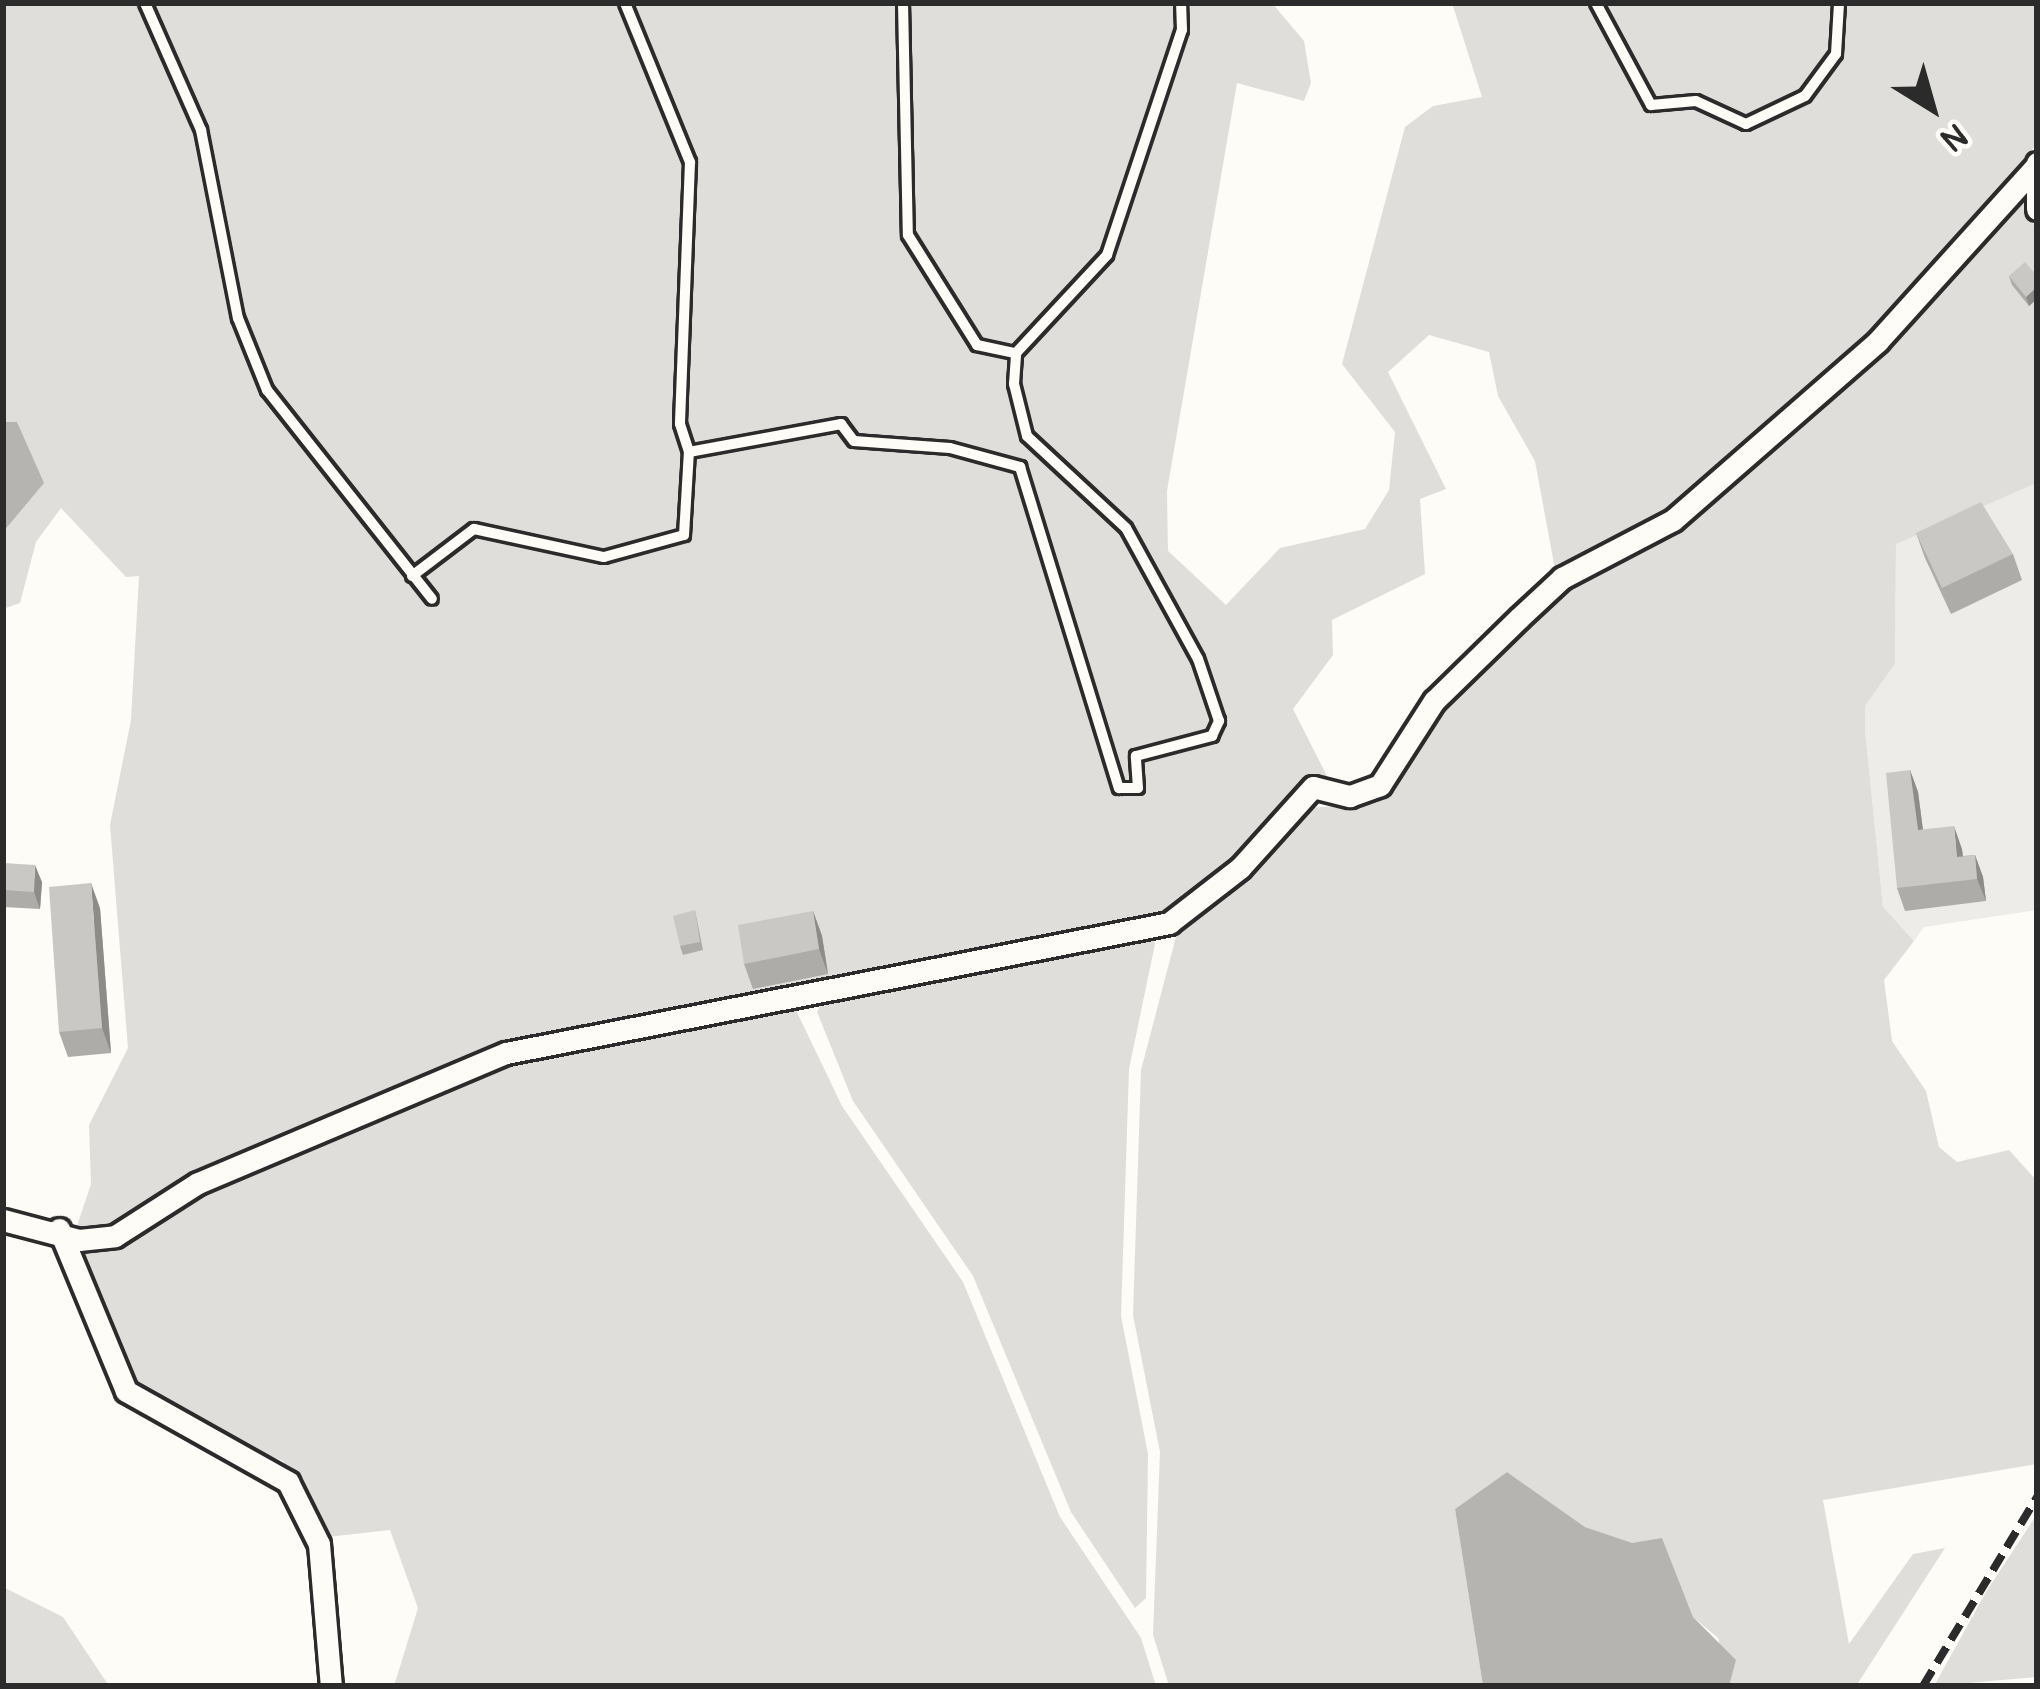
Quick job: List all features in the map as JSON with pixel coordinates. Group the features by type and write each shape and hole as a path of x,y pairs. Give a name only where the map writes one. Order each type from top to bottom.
{"street":[{"path":"2036,164 2037,209"},
{"path":"3,1220 115,1236 185,1189 506,1053 1169,923 1240,868 1312,787 1349,796 1380,785 1433,701 1519,618 1562,578 1673,520 1878,340 2036,164"},
{"path":"59,1229 126,1391 155,1416 280,1471 296,1496 319,1544 331,1686"}],"lane":[{"path":"145,3 201,130 238,318 267,390 432,599"},
{"path":"412,576 474,530 604,557 684,535 689,452 680,424 690,162 625,3"},
{"path":"903,3 908,235 976,345 1016,353"},
{"path":"1016,353 1107,255 1182,30 1181,3"},
{"path":"1597,3 1651,105 1696,101 1746,124 1805,96 1836,54 1839,3"},
{"path":"689,452 841,424 854,441 950,448 1020,467 1119,788 1138,788 1136,756 1212,736 1219,721 1126,528 1027,436 1016,353"}],"shaded area":[{"path":"3,3 1272,3 1304,41 1311,83 1304,101 1237,83 1167,491 1168,551 1226,605 1280,548 1365,529 1389,490 1395,432 1342,364 1405,127 1433,106 1482,97 1452,3 2037,3 2037,144 1872,330 1667,510 1556,575 1535,461 1498,396 1489,352 1429,335 1388,372 1446,489 1420,499 1425,574 1332,620 1333,655 1293,709 1330,782 1157,918 722,1002 347,1109 168,1188 112,1231 75,1232 91,1184 89,1125 128,1048 110,825 131,720 139,576 126,577 61,508 36,542 20,603 3,609"},
{"path":"2024,184 2037,239 2037,483 1896,544 1895,664 1865,706 1865,730 1883,907 1914,941 1884,980 1892,1041 1926,1091 1939,1147 1957,1162 2009,1150 2037,1181 2037,1464 1823,1500 1849,1644 1913,1554 1945,1548 1856,1686 1729,1686 1718,1638 1693,1617 1662,1539 1632,1544 1585,1527 1507,1472 1455,1509 1483,1686 1169,1686 1153,1635 1160,1452 1133,1315 1141,1070 1177,933 1256,869 1309,808 1377,803 1440,705 1561,588 1671,531"},
{"path":"3,422 17,422 44,483 3,532"},
{"path":"2037,483 2037,910 1924,927 1914,941 1883,908 1865,730 1865,706 1895,664 1896,543"},
{"path":"1148,932 1155,944 1129,1069 1121,1316 1148,1454 1146,1598 1135,1608 1071,1512 973,1276 853,1101 817,1012 824,998"},
{"path":"793,1004 842,1106 963,1282 1060,1517 1141,1638 1156,1686 394,1686 418,1608 390,1530 327,1537 283,1461 160,1410 121,1373 77,1248 117,1243 201,1190 508,1061"},
{"path":"1507,1472 1585,1527 1632,1543 1662,1538 1693,1617 1736,1660 1729,1686 1483,1686 1455,1509"},
{"path":"2037,1514 2037,1677 1934,1686 1986,1592"},
{"path":"3,1587 63,1617 109,1686 3,1686"}],"building":[{"path":"2025,262 2037,276 2037,287 2026,297 2009,276"},
{"path":"1981,502 2013,554 1942,588 1916,533"},
{"path":"1910,770 1918,830 1954,826 1957,857 1975,855 1977,879 1897,888 1886,773"},
{"path":"3,863 35,865 34,892 3,890"},
{"path":"91,883 102,1028 59,1032 49,887"},
{"path":"695,910 700,942 680,946 673,916"},
{"path":"813,911 819,949 744,964 738,925"}],"railway":[{"path":"1923,1686 2037,1497"}]}
